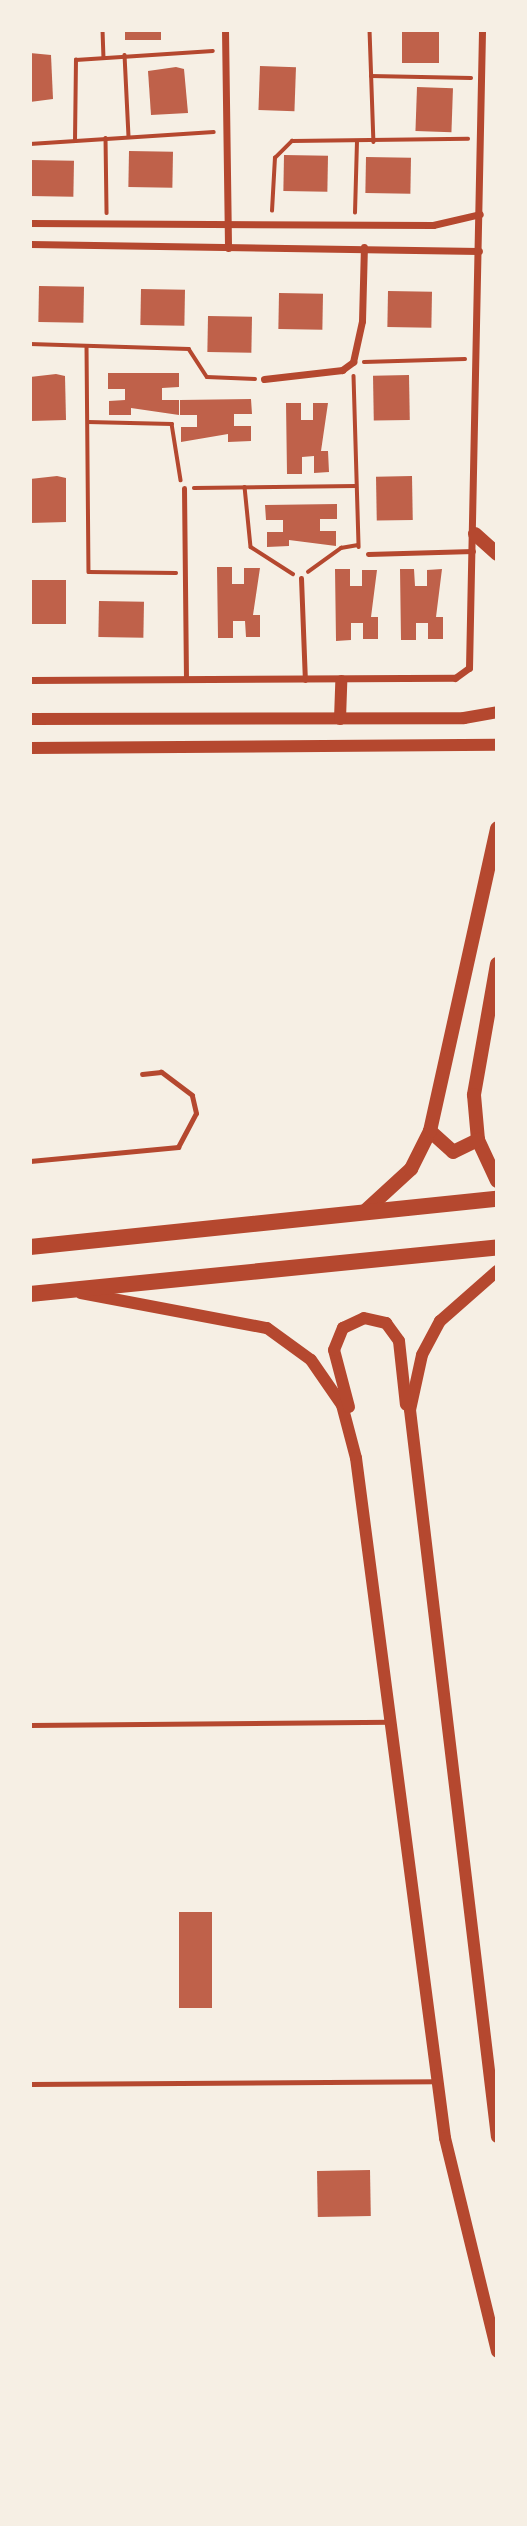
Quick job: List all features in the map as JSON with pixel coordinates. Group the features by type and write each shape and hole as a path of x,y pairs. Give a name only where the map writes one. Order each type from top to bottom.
{"main road":[{"path":"475,534 497,554"},
{"path":"364,1212 411,1169 430,1131 497,828"},
{"path":"497,964 475,1072 478,1140 497,1181"},
{"path":"430,1131 453,1152 478,1140"},
{"path":"30,1248 497,1199"},
{"path":"30,1294 497,1247"}],"street":[{"path":"225,30 229,248"},
{"path":"30,680 341,681 463,675 472,659 482,30"},
{"path":"30,223 228,226 445,224 480,214"},
{"path":"30,244 229,248 364,247 479,251"},
{"path":"264,379 335,371 353,362 362,321 364,247"},
{"path":"340,719 341,681"},
{"path":"30,719 464,718 497,712"},
{"path":"30,748 497,745"},
{"path":"410,1429 414,1382 430,1337 456,1305 497,1270"},
{"path":"64,1290 267,1328 290,1342 329,1381 351,1430"},
{"path":"497,2137 399,1341 386,1323 364,1318 343,1328 334,1350 351,1430 438,2081 462,2225 497,2352"}],"lane":[{"path":"184,488 186,680"},
{"path":"368,554 475,551"},
{"path":"301,578 305,681"},
{"path":"30,1161 178,1147 196,1113 192,1094 161,1072 142,1074"},
{"path":"30,1725 391,1722"},
{"path":"30,2084 438,2081"}],"path":[{"path":"103,30 104,57"},
{"path":"370,30 374,142"},
{"path":"75,141 72,65 125,55 225,51"},
{"path":"125,55 129,137"},
{"path":"372,76 482,78"},
{"path":"30,144 226,131"},
{"path":"106,138 107,223"},
{"path":"271,226 278,151 292,141 481,139"},
{"path":"355,225 357,142"},
{"path":"30,344 189,349 207,377 264,379"},
{"path":"87,346 89,572 185,573"},
{"path":"368,554 358,545 353,362 478,358"},
{"path":"88,422 172,424 184,488 356,486"},
{"path":"245,487 251,547 301,578 341,548 358,545"}],"building":[{"path":"125,30 161,30 161,40 125,40"},
{"path":"402,30 439,30 439,63 402,63"},
{"path":"30,53 51,55 53,99 30,102"},
{"path":"260,66 296,67 294,111 258,110"},
{"path":"176,67 184,69 188,113 151,115 148,71"},
{"path":"417,87 453,88 451,132 415,131"},
{"path":"129,151 173,152 172,188 128,187"},
{"path":"284,155 328,156 327,192 283,191"},
{"path":"366,157 411,158 410,194 365,193"},
{"path":"30,160 74,161 73,197 30,196"},
{"path":"39,286 84,287 83,323 38,322"},
{"path":"141,289 185,290 184,326 140,325"},
{"path":"388,291 432,292 431,328 387,327"},
{"path":"279,293 323,294 322,330 278,329"},
{"path":"208,316 252,317 251,353 207,352"},
{"path":"108,373 179,373 179,387 162,388 162,400 179,400 179,415 131,408 131,415 109,415 109,401 125,400 125,389 108,389"},
{"path":"56,374 65,376 66,420 30,421 30,377"},
{"path":"409,375 410,420 374,421 373,376"},
{"path":"251,399 252,414 234,414 234,426 251,426 251,441 228,442 228,434 181,442 181,427 197,427 197,415 180,415 180,400"},
{"path":"286,403 301,403 301,420 313,420 313,403 328,403 321,451 328,451 329,472 314,473 314,456 302,457 302,474 287,474"},
{"path":"57,476 66,478 66,522 30,523 30,479"},
{"path":"412,476 413,520 377,521 376,477"},
{"path":"337,504 337,519 320,519 320,531 336,531 336,546 289,540 289,546 267,547 267,532 283,532 283,520 266,520 265,505"},
{"path":"217,567 232,567 232,584 244,584 244,568 260,568 253,615 260,615 260,637 246,637 245,621 233,621 233,638 218,638"},
{"path":"335,569 350,569 350,586 362,586 362,570 377,570 371,617 378,617 378,639 363,639 363,623 351,623 351,640 336,641"},
{"path":"400,569 414,569 415,586 427,586 427,570 442,569 436,617 443,617 443,639 428,639 428,623 416,623 416,640 401,640"},
{"path":"30,580 66,580 66,624 30,624"},
{"path":"99,601 144,602 143,638 98,637"},
{"path":"179,1912 212,1912 212,2008 179,2008"},
{"path":"370,2170 371,2216 318,2217 317,2171"}]}
